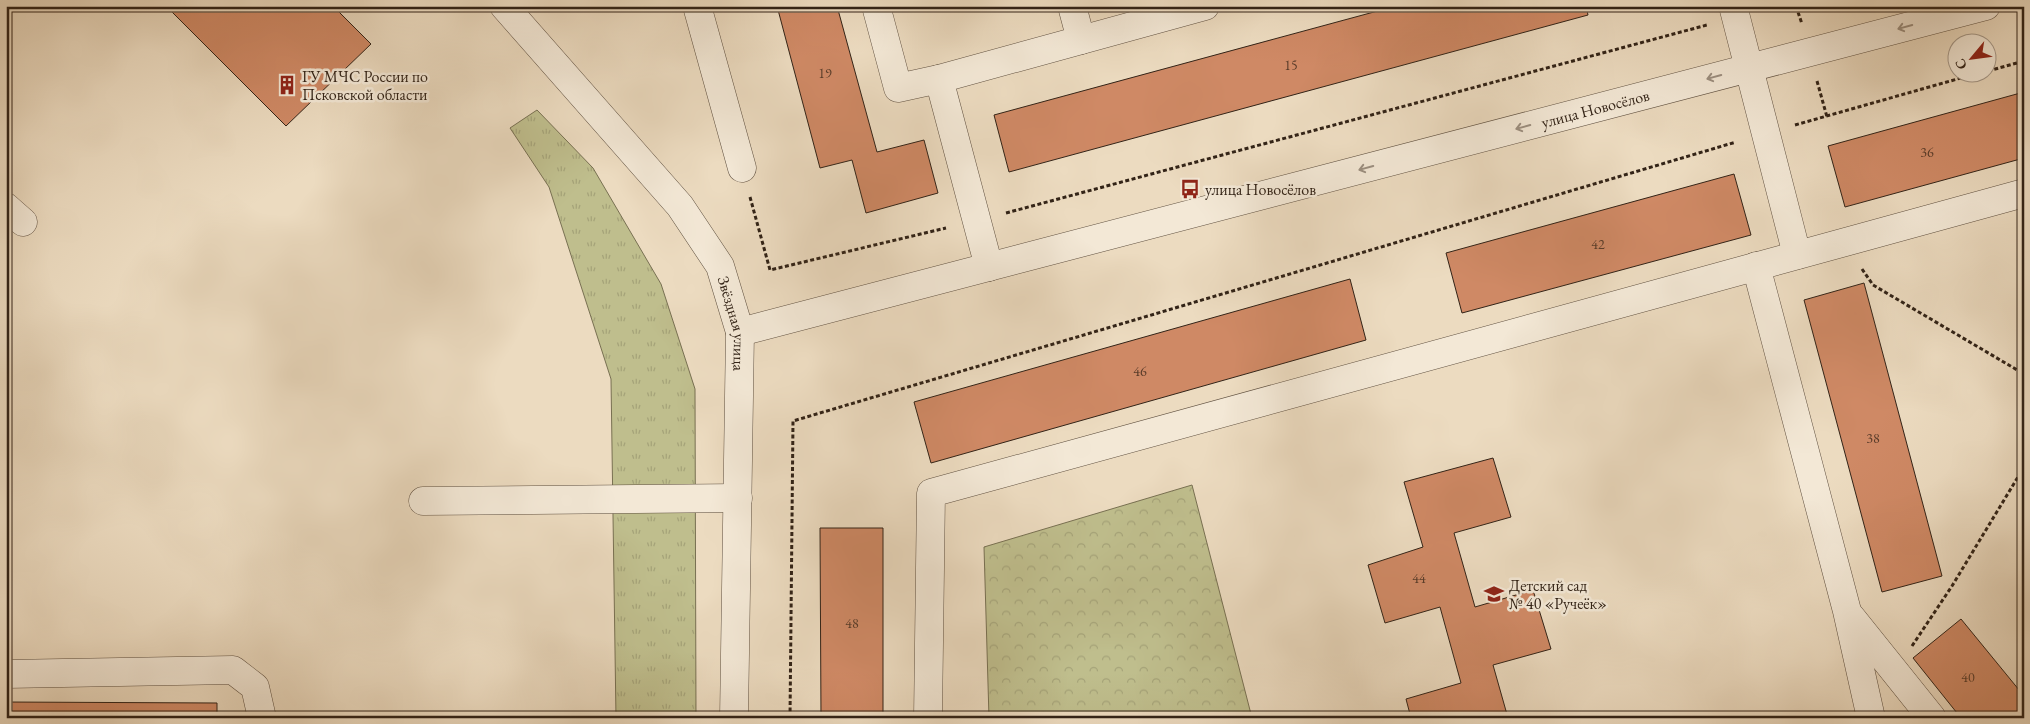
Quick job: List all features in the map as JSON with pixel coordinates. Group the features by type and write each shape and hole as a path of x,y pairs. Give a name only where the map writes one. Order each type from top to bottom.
{"street":[{"name":"Звёздная улица","path":"504,6 680,206 720,266 740,332 734,718"},
{"path":"697,6 742,168"},
{"path":"876,6 898,88 939,79 1205,6"},
{"path":"1072,6 1081,40"},
{"name":"улица Новосёлов","path":"740,332 1986,6"},
{"path":"1734,12 1797,255"},
{"path":"939,79 989,267"},
{"path":"928,718 931,493 2024,193"},
{"path":"1756,266 1847,612 1871,718"},
{"path":"423,501 738,498"},
{"path":"1847,612 1932,718"},
{"path":"6,674 233,670 255,687 262,718"}],"path":[{"path":"742,168 770,270 976,220 1734,12 1775,6"},
{"path":"1998,68 2024,61"},
{"path":"790,718 793,421 1948,82"},
{"path":"1842,243 1873,285 2024,374"},
{"path":"1896,672 1952,586 2024,467"}],"green space":[{"path":"537,110 593,168 661,284 695,389 696,718 616,718 611,379 549,187 510,128"},
{"path":"1192,485 1252,718 989,718 984,547"}],"building":[{"name":"ГУ МЧС России по Псковской области","path":"166,6 333,6 371,44 286,126"},
{"path":"777,6 837,6 877,152 924,140 938,193 866,213 852,160 820,168"},
{"path":"1396,6 1586,6 1588,15 1009,172 994,115"},
{"path":"2024,92 2024,158 1845,207 1828,146"},
{"path":"1734,174 1751,235 1462,313 1446,253"},
{"path":"1350,279 1366,340 931,463 914,402"},
{"path":"1864,283 1942,576 1882,592 1804,300"},
{"path":"1493,458 1511,517 1454,533 1475,607 1533,590 1551,649 1493,665 1508,718 1411,718 1406,699 1461,683 1440,607 1385,623 1368,565 1423,547 1404,482"},
{"path":"820,528 883,528 883,718 821,718"},
{"path":"1961,619 2024,696 2024,718 1961,718 1913,658"},
{"path":"6,702 217,703 217,718 6,718"}],"place":[{"name":"ГУ МЧС России по Псковской области","path":"287,85"},
{"name":"улица Новосёлов","path":"1190,189"},
{"name":"Детский сад № 40 «Ручеёк»","path":"1494,594"}]}
